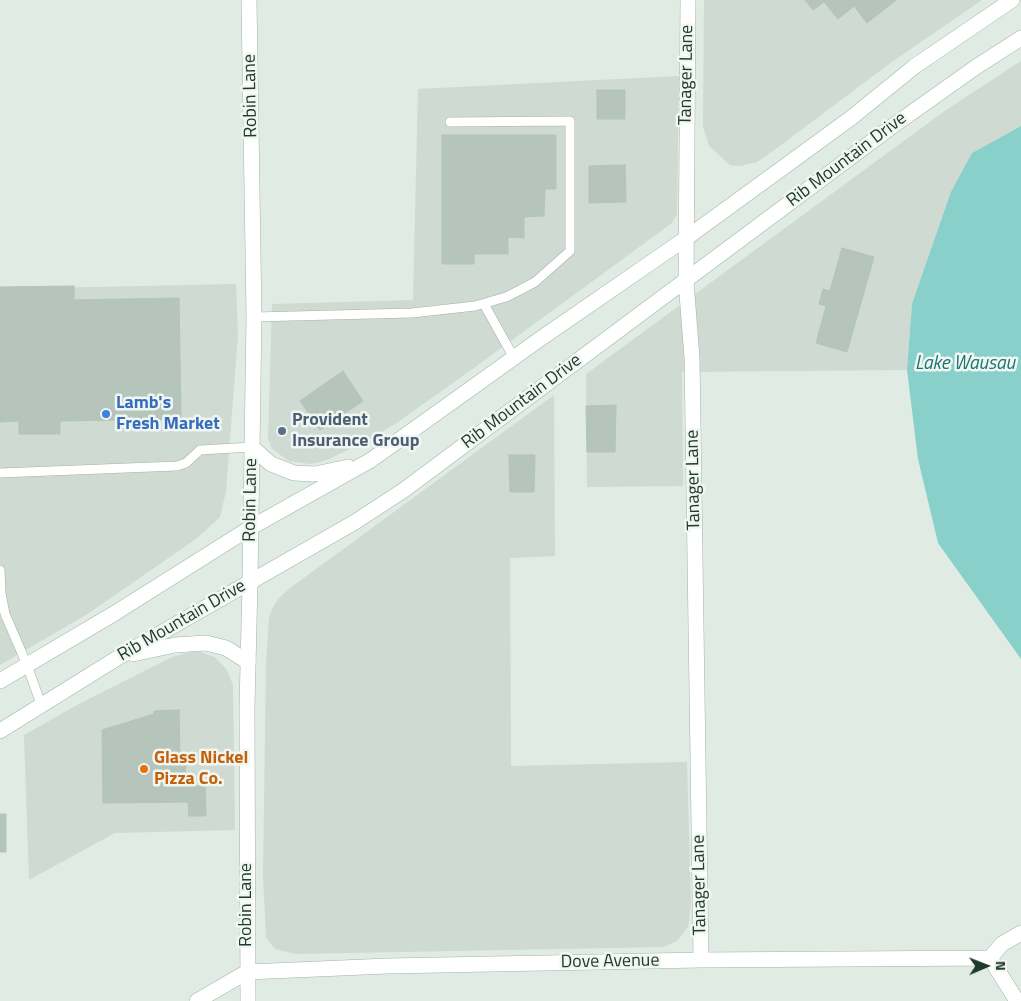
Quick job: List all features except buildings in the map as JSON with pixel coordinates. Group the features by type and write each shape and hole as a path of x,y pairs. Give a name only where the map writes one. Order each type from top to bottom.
{"street":[{"name":"Robin Lane","path":"248,1001 248,662 254,316 249,0"},
{"name":"Tanager Lane","path":"688,0 685,239 692,358 701,960"},
{"name":"Rib Mountain Drive","path":"0,681 250,528 371,460 685,239 852,118 915,66 1012,0"},
{"name":"Rib Mountain Drive","path":"0,731 42,707 119,657 250,583 354,522 404,490 897,123 976,67 1021,38"},
{"path":"252,447 275,467 300,474 322,473 371,460"},
{"path":"119,657 198,642 226,648 248,662"},
{"path":"1017,1001 990,958 1002,944 1021,934"},
{"name":"Dove Avenue","path":"197,1001 247,972 388,966 701,960 990,958"}],"lane":[{"path":"254,316 412,313 484,304 506,297 534,282 570,251 570,121 450,122"},
{"path":"484,304 514,358"},
{"path":"0,473 178,466 186,463 200,450 252,447"},
{"path":"0,570 3,606 42,707"}],"shaded area":[{"path":"704,0 982,0 889,64 757,162 740,166 730,165 709,146 703,126"},
{"path":"1021,61 1021,126 972,153 912,304 907,370 682,372 683,486 587,487 586,374 946,110"},
{"path":"679,76 677,214 672,223 474,368 398,422 370,439 327,460 310,464 289,461 272,449 268,438 272,304 413,300 418,89"},
{"path":"236,284 238,335 226,491 220,517 196,539 86,615 0,665 0,289"},
{"path":"554,395 555,556 510,558 511,766 687,762 691,905 688,927 677,941 663,947 296,954 275,949 266,937 263,876 266,663 269,619 272,609 278,599 290,588"},
{"path":"190,652 200,652 215,657 227,670 233,685 235,830 115,833 29,880 24,735 77,705 172,657"}],"water":[{"name":"Lake Wausau","path":"1021,126 1021,659 938,543 918,459 907,370 912,304 951,192 972,153"}],"place":[{"name":"Lamb's Fresh Market","path":"106,414"},
{"name":"Provident Insurance Group","path":"282,431"},
{"name":"Glass Nickel Pizza Co.","path":"144,769"}]}
